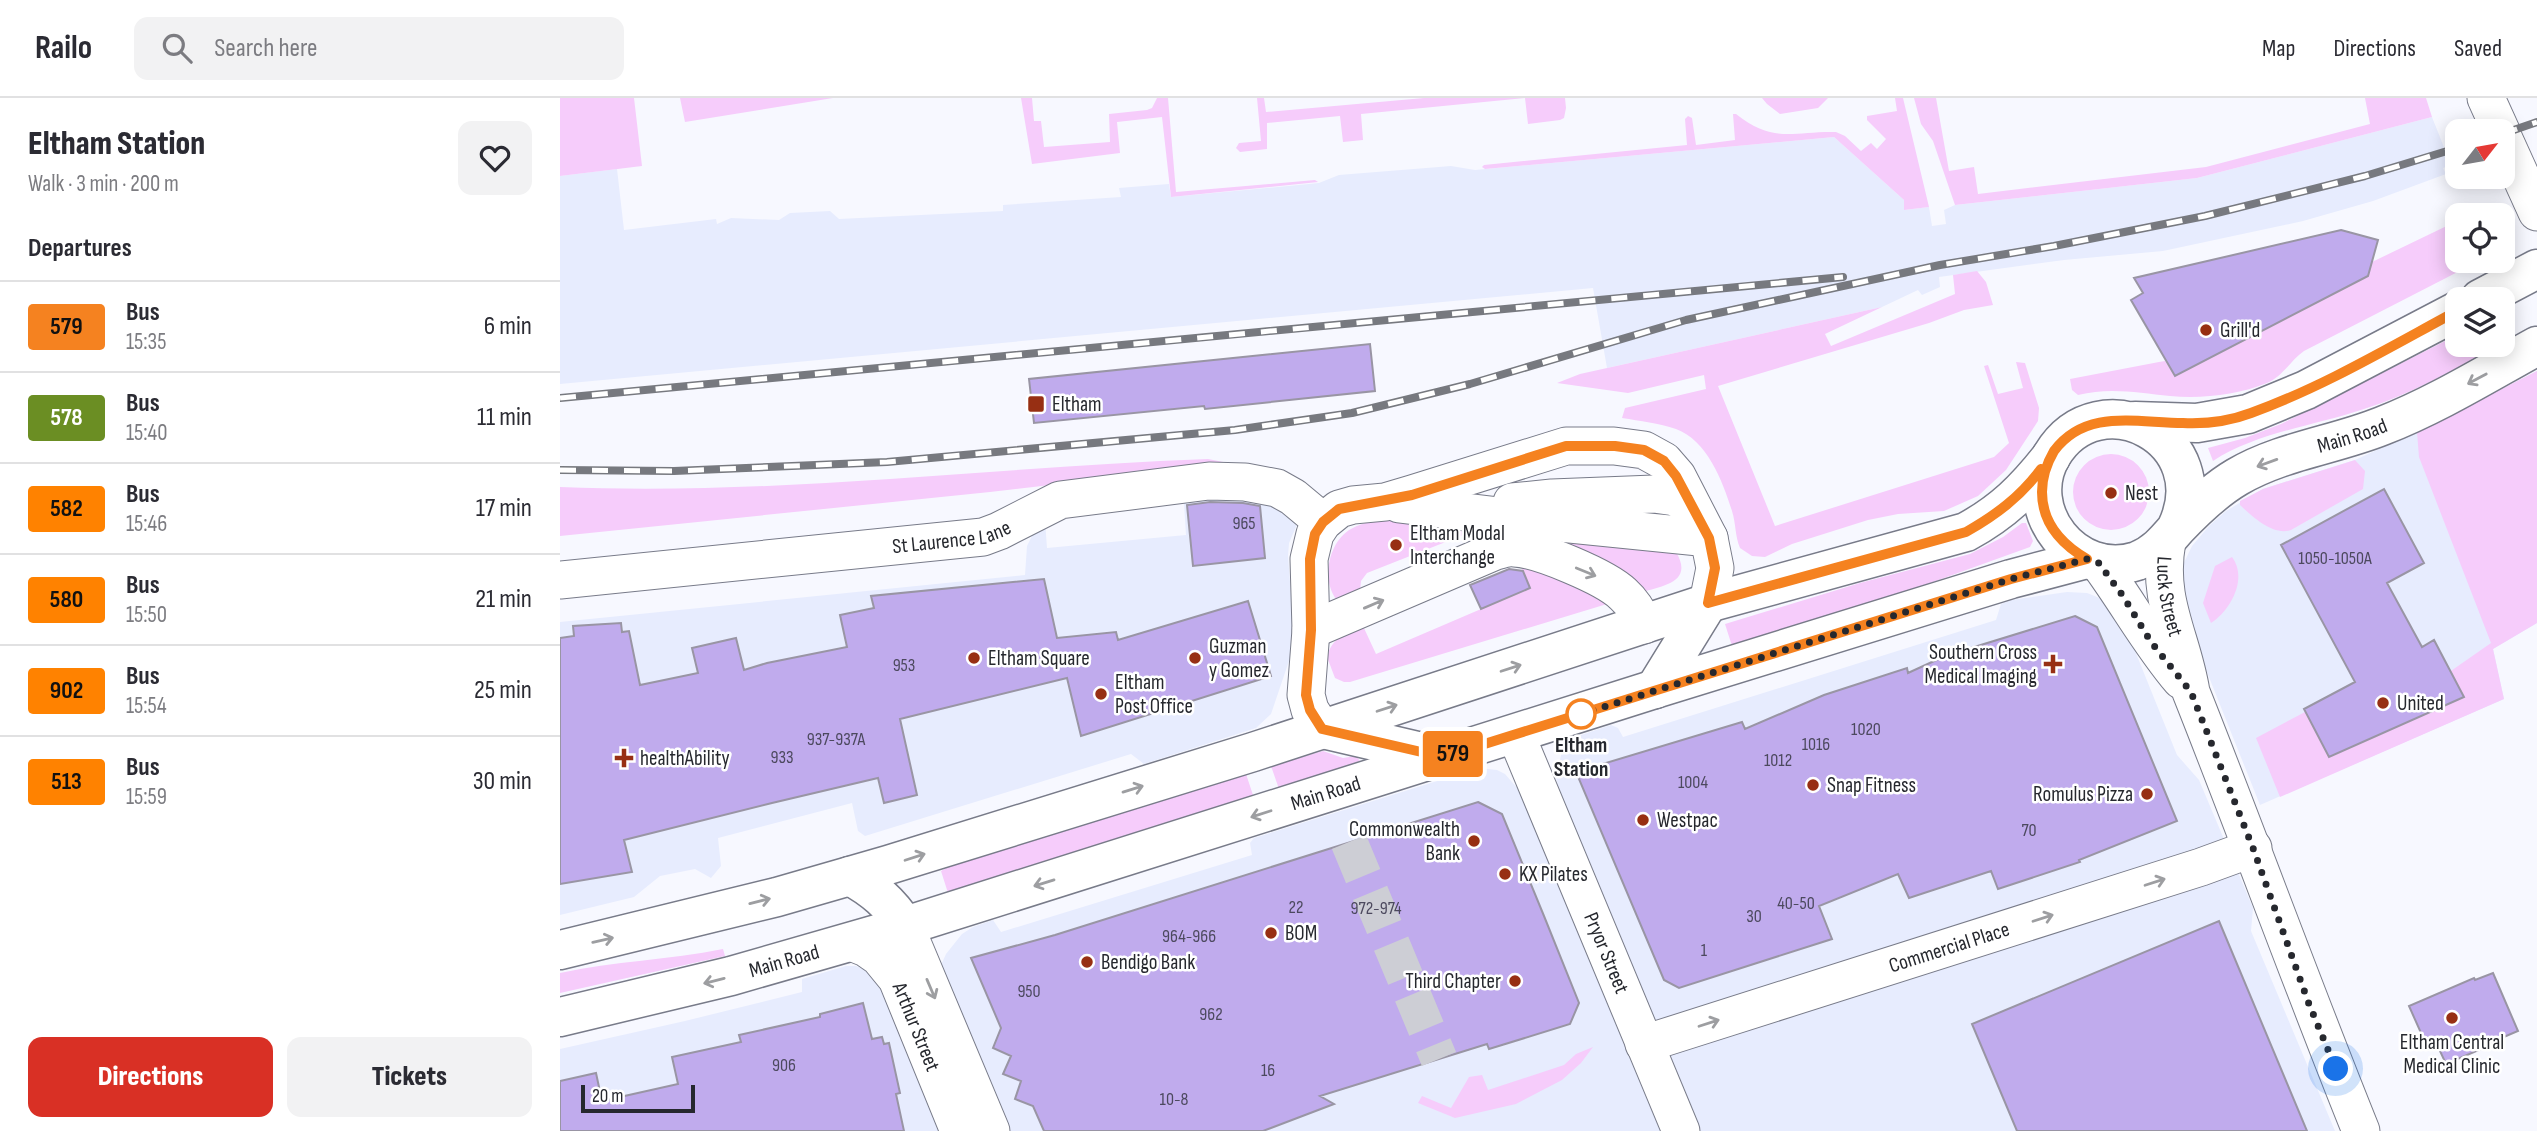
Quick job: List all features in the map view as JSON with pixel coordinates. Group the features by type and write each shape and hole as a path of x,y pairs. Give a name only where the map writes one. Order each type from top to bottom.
{"main road":[{"path":"2503,287 2537,269"},
{"path":"560,950 850,876 1322,729 1708,603 1966,532 2009,504 2071,434 2083,426 2111,420 2197,423 2248,414 2306,390 2445,317"},
{"name":"Main Road","path":"2172,535 2222,486 2258,466 2381,426 2421,409 2537,346"},
{"path":"2051,457 2044,473 2043,508 2049,524 2059,538 2072,550 2092,561 2117,564 2136,561 2153,553 2172,535 2183,515 2186,484 2183,469 2167,442 2155,432 2126,420"},
{"name":"Main Road","path":"560,1017 731,976 851,943 2011,579 2092,561"},
{"path":"1655,690 1708,603"},
{"path":"1322,729 1443,757"},
{"path":"850,876 883,897 905,926"}],"street":[{"path":"2486,98 2496,119"},
{"path":"2515,162 2537,212"},
{"path":"1322,729 1310,710 1306,695 1311,630 1310,559 1315,534 1323,522 1339,509 1385,502 1556,448 1575,445 1629,447 1651,453 1669,466 1684,486 1701,523 1715,568 1708,603"},
{"name":"St Laurence Lane","path":"560,580 983,537 1060,500 1209,481 1245,482 1277,488 1293,497 1323,522"},
{"path":"1385,502 1448,510 1552,498 1654,494 1675,497 1701,523"},
{"name":"Luck Street","path":"2172,535 2163,562 2166,600 2191,692 2253,848 2309,1004 2361,1131"},
{"path":"1311,630 1493,552 1517,548 1544,555 1599,577 1614,586 1631,602 1644,625"},
{"name":"Luck Street","path":"2092,561 2123,596 2151,642 2191,692"},
{"name":"Pryor Street","path":"1516,735 1681,1131"},
{"name":"Commercial Place","path":"1644,1044 2201,867 2253,848"},
{"name":"Arthur Street","path":"905,926 991,1131"},
{"name":"Arthur Street","path":"851,943 866,948 879,957 897,979 959,1131"}],"shaded area":[{"path":"560,98 634,98 642,166 560,176"},
{"path":"680,98 833,98 685,122"},
{"path":"1021,98 1032,98 1034,121 1041,121 1044,147 1110,142 1109,114 1147,110 1152,108 1157,98 1168,98 1176,192 1315,180 1318,182 1171,197 1162,117 1117,122 1120,153 1032,164"},
{"path":"1257,98 1264,98 1266,112 1424,98 1525,98 1361,114 1363,140 1343,142 1340,116 1267,123 1267,149 1240,152 1236,148 1239,143 1261,141"},
{"path":"1525,98 1565,98 1564,118 1528,124"},
{"path":"1762,98 1828,98 1818,108 1780,114"},
{"path":"1895,98 1903,98 1929,207 1904,210 1904,200 1834,137 1485,169 1482,167 1687,145 1685,119 1688,116 1692,118 1696,145 1735,140 1733,114 1736,114 1773,133 1836,132 1845,136 1861,151 1871,143 1877,149 1886,139 1867,120 1867,116 1897,111"},
{"path":"1914,98 1936,98 1949,171 1974,167 1978,194 2206,167 2370,124 2365,98 2426,98 2432,117 2197,178 1955,205 1933,141 1921,124"},
{"path":"2432,117 2445,150 2445,174 2373,201 2303,221 2163,251 2064,260 1939,277 1940,287 1922,295 1918,290 1882,307 1607,368 1593,288 560,384 560,176 617,169 624,230 716,219 717,224 731,218 779,220 790,213 830,211 839,219 1003,211 1003,205 1121,197 1119,188 1169,184 1171,197 1319,183 1339,175 1451,166 1475,170 1834,137 1904,200 1904,210 1929,207 1932,226 1946,224 1944,210 1955,205 2197,178"},
{"path":"2445,227 2445,273 2456,273 2304,351 2278,376 2256,387 2232,393 2194,397 2113,391 2078,395 2072,390 2070,379 2165,361 2175,376 2368,276 2372,262"},
{"path":"1977,271 1986,282 1993,305 1964,310 1718,386 1775,526 1994,457 2009,443 1984,366 1988,365 1998,394 2023,388 2016,362 2025,363 2039,408 2038,421 2006,470 1978,496 1944,511 1898,514 1868,520 1792,544 1765,557 1752,556 1740,548 1724,488 1712,463 1697,442 1676,429 1622,418 1625,408 1706,389 1704,375 1628,393 1557,383 1580,374 1882,307 1825,334 1831,346 1955,294 1953,275"},
{"path":"2445,341 2445,357 2476,357 2382,403 2267,436 2213,461 2208,448 2281,424"},
{"path":"2537,371 2537,623 2493,649 2504,699 2260,805 2191,632 2181,569 2192,546 2226,511 2263,489 2355,460 2447,418"},
{"path":"2537,371 2537,623 2493,649 2504,699 2280,797 2256,738 2305,712 2329,756 2491,643 2419,457 2417,432"},
{"path":"2104,454 2118,454 2132,460 2143,471 2149,492 2146,507 2138,519 2118,530 2104,530 2090,524 2079,513 2073,499 2073,485 2079,471 2090,460"},
{"path":"1208,459 1280,473 1179,470 560,536 560,487 722,488"},
{"path":"2355,460 2365,471 2363,489 2291,530 2270,528 2240,505 2240,501 2263,489"},
{"path":"1266,497 1299,520 1289,543 1288,556 1294,634 1292,652 1271,714 1256,728 1144,764 1131,754 865,836 858,831 852,803 718,838 721,866 711,878 695,869 660,876 634,897 560,915 560,622 1025,575 1027,546 1035,530 1045,521 1047,548 1186,535 1184,503 1188,499"},
{"path":"1395,518 1676,552 1681,562 1681,570 1679,576 1667,585 1642,592 1532,539 1476,530 1367,573 1361,581 1360,591 1341,601 1336,599 1331,591 1328,571 1337,542 1356,526"},
{"path":"2026,523 2033,541 2030,547 1908,591 1732,646 1725,624 1860,583 1970,554 2003,537"},
{"path":"2232,557 2237,565 2238,584 2231,602 2211,623 2203,603 2215,566"},
{"path":"1525,559 1607,604 1350,682 1335,678 1327,657 1332,645 1340,637 1363,626 1376,654 1530,588 1518,560"},
{"path":"2067,592 2087,593 2107,601 2125,626 2177,755 2199,780 2253,908 2251,931 2335,1131 1699,1131 1561,800 1556,777 1562,751 1575,737 1611,725 1618,728 1623,737 1996,620 2001,604 2011,600"},
{"path":"1323,751 1343,758 1356,756 1360,761 1279,789 1271,766"},
{"path":"1479,768 1505,774 1518,789 1661,1131 1004,1131 942,977 941,965 946,954 962,934 993,920 1001,932 1252,855 1250,843 1254,838"},
{"path":"1246,774 1254,798 948,893 941,871 950,866"},
{"path":"723,949 725,956 560,993 560,973"},
{"path":"846,966 856,966 876,975 946,1131 560,1131 560,1049 802,992 802,979"},
{"path":"1593,1047 1581,1063 1562,1080 1516,1104 1455,1118 1418,1103 1422,1096 1451,1108 1469,1077 1482,1075 1488,1090 1564,1065 1576,1054"}],"building":[{"name":"Grill'd","path":"2341,230 2378,240 2368,276 2175,376 2131,300 2143,293 2134,278"},
{"path":"1370,344 1375,391 1034,423 1029,379"},
{"path":"2384,489 2424,563 2387,583 2422,647 2434,640 2464,697 2329,757 2304,709 2355,682 2281,545"},
{"path":"1210,502 1260,506 1265,558 1193,566 1187,505"},
{"path":"1509,569 1523,571 1530,588 1481,609 1470,585"},
{"path":"1044,579 1057,638 1116,632 1118,640 1248,601 1271,676 1081,736 1067,678 900,719 917,795 884,803 878,778 772,803 624,840 632,872 560,884 560,638 574,636 573,626 621,623 622,632 629,631 640,685 698,673 692,648 736,638 744,670 847,647 840,615 874,608 871,596"},
{"path":"2075,616 2097,627 2177,821 2079,860 2080,862 1998,889 1991,871 1909,898 1898,874 1819,906 1832,939 1679,988 1664,980 1576,772 1742,722 1745,729 1824,695 1907,668 1908,673 1945,656"},
{"path":"1478,802 1502,814 1579,1003 1570,1024 1489,1049 1487,1044 1320,1096 1334,1104 1263,1131 1044,1131 1033,1106 1015,1099 1021,1081 1003,1074 1011,1056 993,1048 1001,1028 971,958 1055,935"},
{"path":"2219,921 2307,1131 2017,1131 1972,1024"},
{"name":"Eltham Central Medical Clinic","path":"2493,973 2518,1031 2446,1064 2434,1038 2425,1042 2409,1006 2474,978 2475,980"},
{"path":"863,1003 872,1039 882,1037 884,1044 889,1043 900,1093 896,1094 904,1131 560,1131 560,1081 596,1073 602,1101 678,1084 672,1057 741,1042 739,1035 820,1017 820,1014"}],"tunnel":[{"path":"1349,842 1439,1059"}],"railway":[{"path":"2515,130 2537,122"},
{"path":"560,470 674,471 887,462 1235,430 1352,413 1470,384 1686,320 1940,265 2205,216 2365,176 2445,152"},
{"path":"560,398 1843,277"}],"bus line":[{"name":"579","path":"2041,469 2009,504 1966,532 1708,603 1715,568 1709,538 1684,486 1664,461 1644,450 1615,446 1566,446 1412,495 1339,509 1323,522 1311,547 1311,648 1306,678 1307,702 1322,729 1443,757 2011,579 2087,559 2059,538 2049,524 2043,508 2044,473 2060,444 2071,434 2083,426 2111,420 2183,424 2248,414 2306,390 2445,318"}],"place":[{"name":"Grill'd","path":"2206,330"},
{"name":"Eltham","path":"1036,404"},
{"name":"Nest","path":"2111,493"},
{"name":"Eltham Modal Interchange","path":"1396,545"},
{"name":"Eltham Square","path":"974,658"},
{"name":"Guzman y Gomez","path":"1195,658"},
{"name":"Southern Cross Medical Imaging","path":"2053,664"},
{"name":"Eltham Post Office","path":"1101,694"},
{"name":"United","path":"2383,703"},
{"name":"Eltham Station","path":"1581,714"},
{"name":"healthAbility","path":"624,758"},
{"name":"Snap Fitness","path":"1813,785"},
{"name":"Romulus Pizza","path":"2147,794"},
{"name":"Westpac","path":"1643,820"},
{"name":"Commonwealth Bank","path":"1474,841"},
{"name":"KX Pilates","path":"1505,874"},
{"name":"BOM","path":"1271,933"},
{"name":"Bendigo Bank","path":"1087,962"},
{"name":"Third Chapter","path":"1515,981"},
{"name":"Eltham Central Medical Clinic","path":"2452,1018"}],"route":[{"path":"1581,714 2011,579 2087,559 2098,562 2151,642 2191,692 2336,1069"}]}
